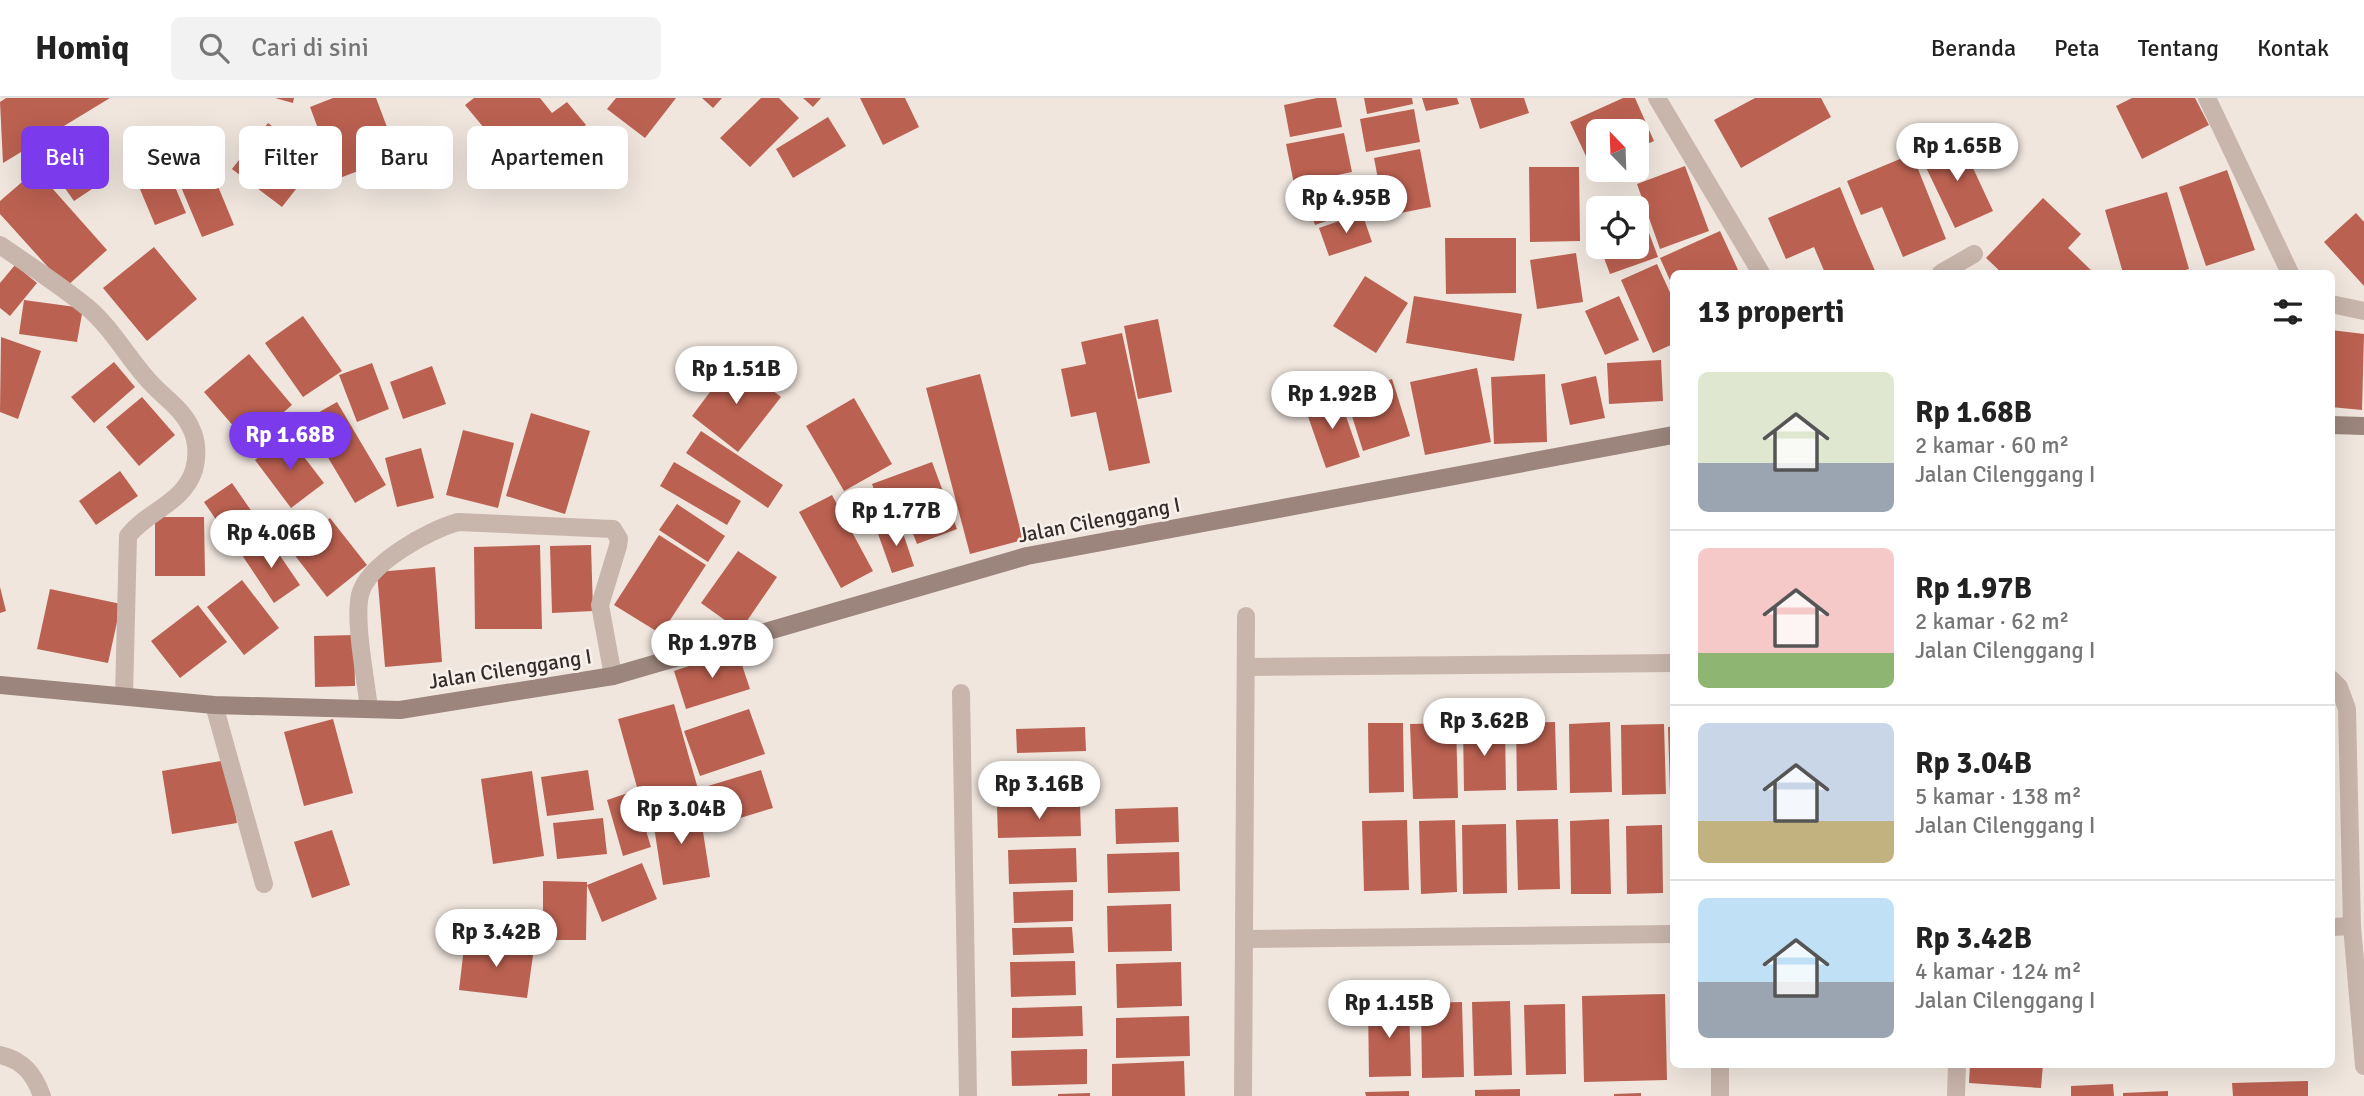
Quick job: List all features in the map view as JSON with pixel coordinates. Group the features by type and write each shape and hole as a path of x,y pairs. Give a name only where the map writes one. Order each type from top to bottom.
{"street":[{"path":"1657,98 1759,270"},
{"path":"2207,98 2289,270"},
{"path":"0,245 89,309 150,382 184,415 193,431 197,450 194,469 186,487 168,505 135,526 128,536 124,696"},
{"path":"1946,270 1974,254"},
{"path":"2335,305 2364,310"},
{"path":"2335,425 2364,426"},
{"name":"Jalan Cilenggang I","path":"0,685 214,705 400,710 613,676 1027,556 1670,436"},
{"path":"369,709 360,594 370,575 406,547 441,527 458,522 612,529 619,539 618,547 600,605 613,676"},
{"path":"1243,1096 1246,617"},
{"path":"1246,667 1670,663"},
{"path":"2335,683 2347,709 2353,926 2364,1066"},
{"path":"961,693 968,1096"},
{"path":"214,705 264,884"},
{"path":"2335,927 2353,926"},
{"path":"1244,939 1670,933"},
{"path":"0,1055 15,1059 36,1078 42,1096"},
{"path":"1720,1068 1720,1096"},
{"path":"1956,1096 1957,1068"}],"building":[{"path":"6,98 110,98 64,126 21,126 21,152 3,163 0,102"},
{"path":"275,98 294,98 293,103"},
{"path":"333,98 376,98 387,126 356,126 356,172 342,177 342,126 317,126 310,107"},
{"path":"474,98 540,98 552,113 567,102 586,125 482,126 465,105"},
{"path":"616,98 676,98 645,138 607,109"},
{"path":"702,98 722,98 713,108"},
{"path":"761,98 779,98 799,118 750,167 720,138"},
{"path":"803,98 821,98 813,107"},
{"path":"860,98 905,98 919,127 883,145"},
{"path":"1317,98 1336,98 1342,127 1290,137 1284,105"},
{"path":"1364,98 1412,98 1413,104 1367,114"},
{"path":"1422,98 1457,98 1459,104 1426,111"},
{"path":"1470,98 1524,98 1529,113 1480,129"},
{"path":"1623,98 1635,98 1644,119 1586,119 1586,156 1570,122"},
{"path":"1755,98 1821,98 1831,117 1741,168 1714,120"},
{"path":"2132,98 2195,98 2209,125 2142,159 2116,106"},
{"path":"1414,109 1420,142 1366,152 1360,119"},
{"path":"828,117 846,146 793,178 776,149"},
{"path":"1649,130 1654,141 1649,143"},
{"path":"1344,133 1352,172 1294,184 1286,144"},
{"path":"1959,138 1993,211 1955,228 1921,157"},
{"path":"1420,149 1431,207 1385,216 1374,158"},
{"path":"1912,154 1946,239 1903,257 1882,207 1861,215 1847,181"},
{"path":"239,160 239,174 232,169"},
{"path":"1685,166 1709,231 1660,249 1649,218 1649,196 1641,196 1637,184 1649,182 1649,180"},
{"path":"1529,167 1579,167 1580,241 1530,242"},
{"path":"2227,170 2255,250 2206,266 2179,187"},
{"path":"1355,177 1366,207 1315,225 1305,195"},
{"path":"21,183 21,189 53,189 107,250 66,287 0,214 0,201"},
{"path":"1840,187 1875,270 1824,270 1814,247 1786,259 1768,218"},
{"path":"66,189 92,189 74,201"},
{"path":"140,189 176,189 186,213 155,225"},
{"path":"182,189 219,189 234,225 202,237"},
{"path":"258,189 296,189 282,207"},
{"path":"2167,192 2189,269 2122,270 2105,210"},
{"path":"2043,198 2081,234 2068,248 2091,270 1999,270 1986,258"},
{"path":"1362,213 1372,242 1329,256 1319,228"},
{"path":"2356,213 2364,222 2364,286 2324,242"},
{"path":"1720,231 1738,270 1670,270 1670,280 1660,258"},
{"path":"1649,233 1658,257 1610,274 1604,259 1649,259"},
{"path":"1445,238 1516,238 1516,293 1446,294"},
{"path":"154,247 197,299 147,341 103,288"},
{"path":"1576,253 1583,302 1537,309 1530,260"},
{"path":"1657,264 1670,292 1670,345 1653,353 1621,280"},
{"path":"15,265 37,283 10,316 0,308 0,283"},
{"path":"1365,276 1408,303 1376,353 1333,326"},
{"path":"1414,296 1522,314 1514,361 1406,343"},
{"path":"1619,296 1639,340 1605,355 1585,311"},
{"path":"24,300 83,308 77,342 19,334"},
{"path":"303,316 342,371 303,397 265,343"},
{"path":"1158,319 1172,392 1138,399 1124,326"},
{"path":"2335,330 2364,334 2362,410 2335,407"},
{"path":"1122,333 1150,463 1109,471 1096,412 1071,417 1061,369 1086,364 1081,342"},
{"path":"1,337 41,351 18,419 0,412"},
{"path":"249,354 292,405 248,443 204,392"},
{"path":"734,360 781,397 738,452 692,416"},
{"path":"1661,360 1663,401 1609,404 1607,363"},
{"path":"114,362 135,387 94,423 71,397"},
{"path":"372,363 389,409 357,422 339,375"},
{"path":"432,366 446,404 403,419 390,382"},
{"path":"1477,368 1491,442 1425,455 1410,382"},
{"path":"980,374 1023,540 970,554 926,388"},
{"path":"1545,374 1547,442 1494,444 1491,377"},
{"path":"1596,376 1605,418 1570,425 1561,384"},
{"path":"1392,379 1410,436 1363,451 1345,394"},
{"path":"1338,393 1360,457 1326,468 1304,405"},
{"path":"142,397 175,435 139,466 106,427"},
{"path":"854,398 892,464 844,491 806,426"},
{"path":"337,402 386,485 355,503 317,439 304,447 293,427"},
{"path":"531,413 590,431 565,514 506,496"},
{"path":"463,430 514,443 498,508 446,495"},
{"path":"701,431 783,485 768,508 686,453"},
{"path":"288,436 324,483 291,508 255,460"},
{"path":"421,448 434,498 397,507 385,458"},
{"path":"674,462 741,501 727,525 660,486"},
{"path":"932,462 957,529 917,544 905,513 885,520 872,484"},
{"path":"120,471 138,496 96,525 79,501"},
{"path":"232,483 268,535 240,555 204,502"},
{"path":"832,495 873,571 841,588 799,512"},
{"path":"677,504 725,536 708,562 659,530"},
{"path":"155,517 204,517 205,576 155,576"},
{"path":"330,518 367,565 327,597 290,549"},
{"path":"900,524 914,566 892,573 877,531"},
{"path":"659,535 706,565 661,634 614,605"},
{"path":"268,538 300,585 274,603 242,555"},
{"path":"540,545 542,629 475,629 474,547"},
{"path":"591,545 593,611 552,613 550,546"},
{"path":"738,551 777,577 740,631 701,603"},
{"path":"435,567 442,662 385,667 377,572"},
{"path":"242,580 279,628 244,655 207,607"},
{"path":"0,587 6,611 0,613"},
{"path":"50,589 121,604 108,663 37,649"},
{"path":"198,605 227,642 180,678 151,641"},
{"path":"354,635 355,686 315,687 314,636"},
{"path":"737,650 750,689 686,709 674,671"},
{"path":"674,704 698,789 642,805 618,719"},
{"path":"749,709 765,754 700,776 684,731"},
{"path":"333,719 353,793 304,806 284,732"},
{"path":"1555,722 1557,790 1517,791 1516,723"},
{"path":"1610,722 1612,792 1570,793 1569,724"},
{"path":"1368,723 1403,723 1404,792 1369,793"},
{"path":"1456,723 1458,798 1413,799 1410,724"},
{"path":"1664,724 1666,794 1622,795 1621,725"},
{"path":"1463,725 1505,725 1506,790 1464,791"},
{"path":"1085,727 1086,751 1017,753 1016,729"},
{"path":"1668,727 1670,727 1670,792"},
{"path":"227,760 237,823 172,834 162,771"},
{"path":"1083,764 1084,789 1008,791 1007,766"},
{"path":"588,770 594,810 547,816 541,777"},
{"path":"761,770 773,808 710,827 698,789"},
{"path":"532,771 544,856 493,864 481,779"},
{"path":"634,791 651,847 623,856 607,800"},
{"path":"1080,804 1081,836 998,838 997,806"},
{"path":"699,806 710,877 663,885 652,814"},
{"path":"1178,807 1179,842 1116,844 1115,809"},
{"path":"603,818 607,854 557,859 553,823"},
{"path":"1558,819 1560,889 1518,890 1516,820"},
{"path":"1609,819 1611,894 1571,894 1570,821"},
{"path":"1407,820 1409,890 1364,891 1362,821"},
{"path":"1455,820 1457,892 1421,894 1419,821"},
{"path":"1506,824 1507,893 1463,894 1462,825"},
{"path":"1662,825 1663,893 1627,894 1626,826"},
{"path":"332,830 350,885 312,898 294,842"},
{"path":"1076,848 1077,882 1009,884 1008,850"},
{"path":"1179,852 1180,891 1108,893 1107,854"},
{"path":"642,863 657,899 602,922 587,885"},
{"path":"543,881 587,882 586,940 543,940"},
{"path":"1073,890 1073,921 1014,923 1013,892"},
{"path":"1171,904 1172,951 1108,952 1107,906"},
{"path":"1072,927 1074,953 1013,955 1012,928"},
{"path":"465,939 534,948 527,998 459,990"},
{"path":"1075,961 1076,995 1011,997 1010,962"},
{"path":"1181,962 1182,1006 1117,1008 1116,964"},
{"path":"1665,994 1667,1080 1584,1082 1582,996"},
{"path":"1510,1001 1512,1075 1474,1076 1472,1002"},
{"path":"1409,1002 1411,1076 1369,1077 1368,1004"},
{"path":"1462,1002 1464,1077 1422,1078 1421,1003"},
{"path":"1565,1004 1566,1074 1526,1075 1524,1005"},
{"path":"1082,1006 1083,1036 1012,1038 1012,1008"},
{"path":"1189,1016 1190,1056 1116,1058 1116,1018"},
{"path":"1087,1049 1087,1084 1012,1086 1011,1051"},
{"path":"1184,1061 1185,1096 1112,1096 1112,1064"},
{"path":"1970,1068 2043,1068 2041,1088 1969,1083"},
{"path":"2308,1081 2308,1096 2233,1096 2232,1083"},
{"path":"2113,1084 2114,1096 2071,1096 2071,1086"},
{"path":"1520,1089 1520,1096 1475,1096 1475,1090"},
{"path":"1409,1091 1409,1096 1366,1096 1365,1092"},
{"path":"2168,1091 2168,1096 2123,1096 2123,1093"},
{"path":"1090,1093 1090,1096 1058,1096 1058,1094"},
{"path":"1641,1093 1641,1096 1614,1096 1614,1094"}]}
